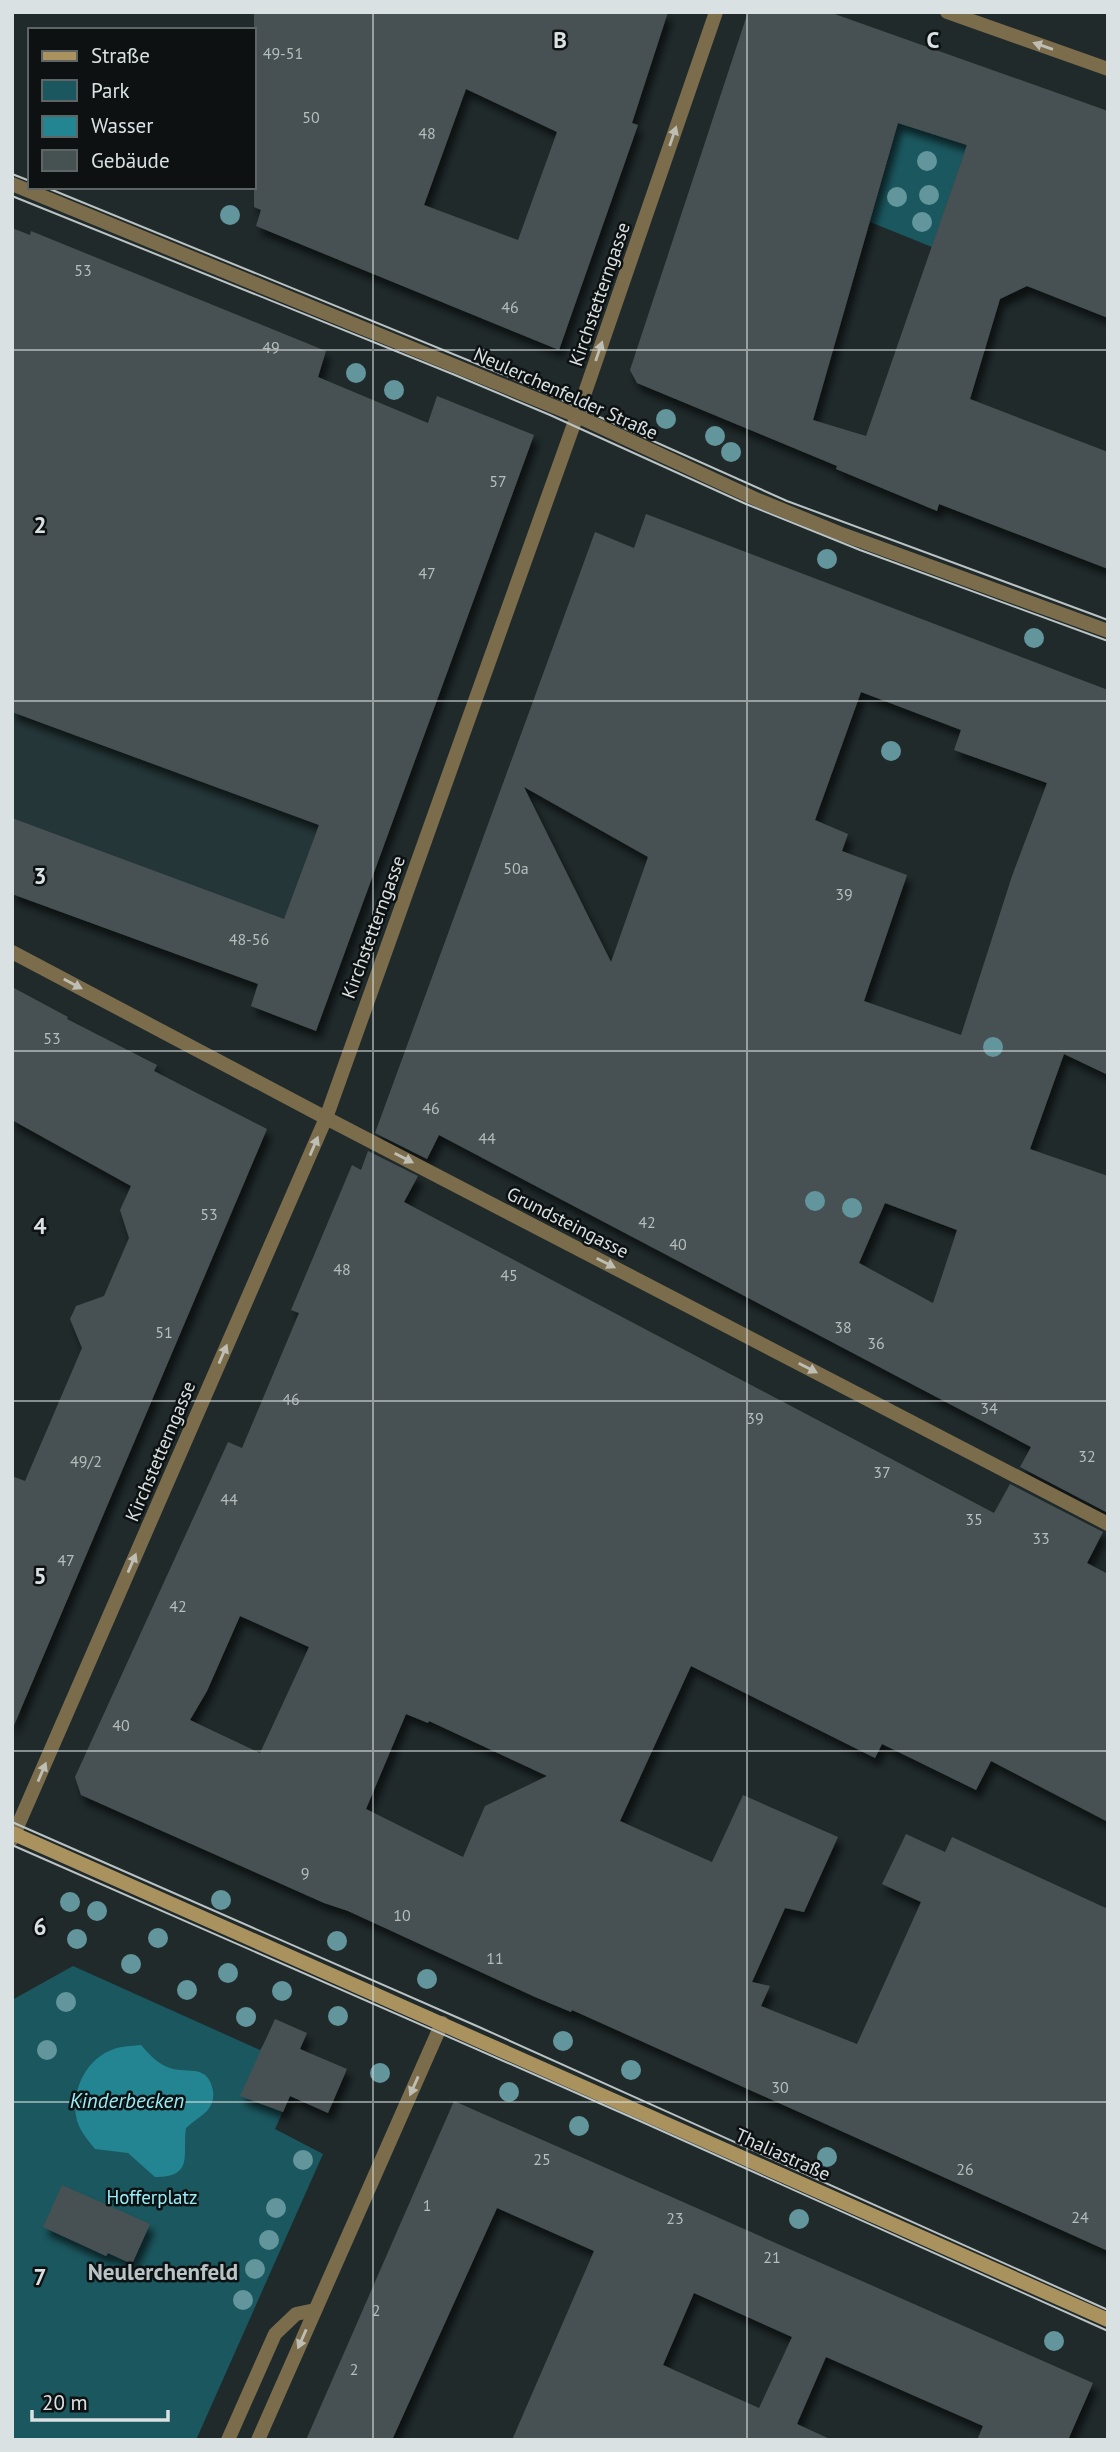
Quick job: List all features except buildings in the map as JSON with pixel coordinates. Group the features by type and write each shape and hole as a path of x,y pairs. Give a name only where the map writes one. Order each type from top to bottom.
{"main road":[{"path":"13,1836 442,2023"},
{"name":"Thaliastraße","path":"442,2023 1108,2320"}],"street":[{"name":"Kirchstetterngasse","path":"13,1836 326,1118 577,416 716,12"},
{"path":"947,12 1108,69"},
{"name":"Neulerchenfelder Straße","path":"12,184 577,416 758,500 839,533 1108,631"},
{"name":"Grundsteingasse","path":"12,952 1108,1524"},
{"path":"258,2440 442,2023"},
{"path":"228,2440 275,2334 296,2314 315,2310"}],"shaded area":[{"path":"12,567 417,752 316,1031 251,1006 264,965 233,974 12,894"}],"green space":[{"path":"899,121 977,148 963,157 932,247 870,222"},
{"name":"Hofferplatz","path":"73,1966 260,2050 265,2042 306,2060 275,2129 323,2154 196,2440 12,2440 12,2000"}],"water":[{"name":"Kinderbecken","path":"141,2045 165,2066 206,2076 213,2091 209,2109 186,2128 185,2155 181,2168 168,2176 155,2177 128,2153 95,2149 77,2121 76,2095 89,2067 104,2053"}],"tram line":[{"path":"12,174 28,180"},
{"path":"50,189 519,381 787,501 1108,620"},
{"path":"12,196 455,375 746,504 860,550 1108,641"},
{"path":"12,1822 479,2027 1108,2310"},
{"path":"12,1845 631,2117 1108,2331"}],"district":[{"name":"Neulerchenfeld","path":"163,2272"}]}
